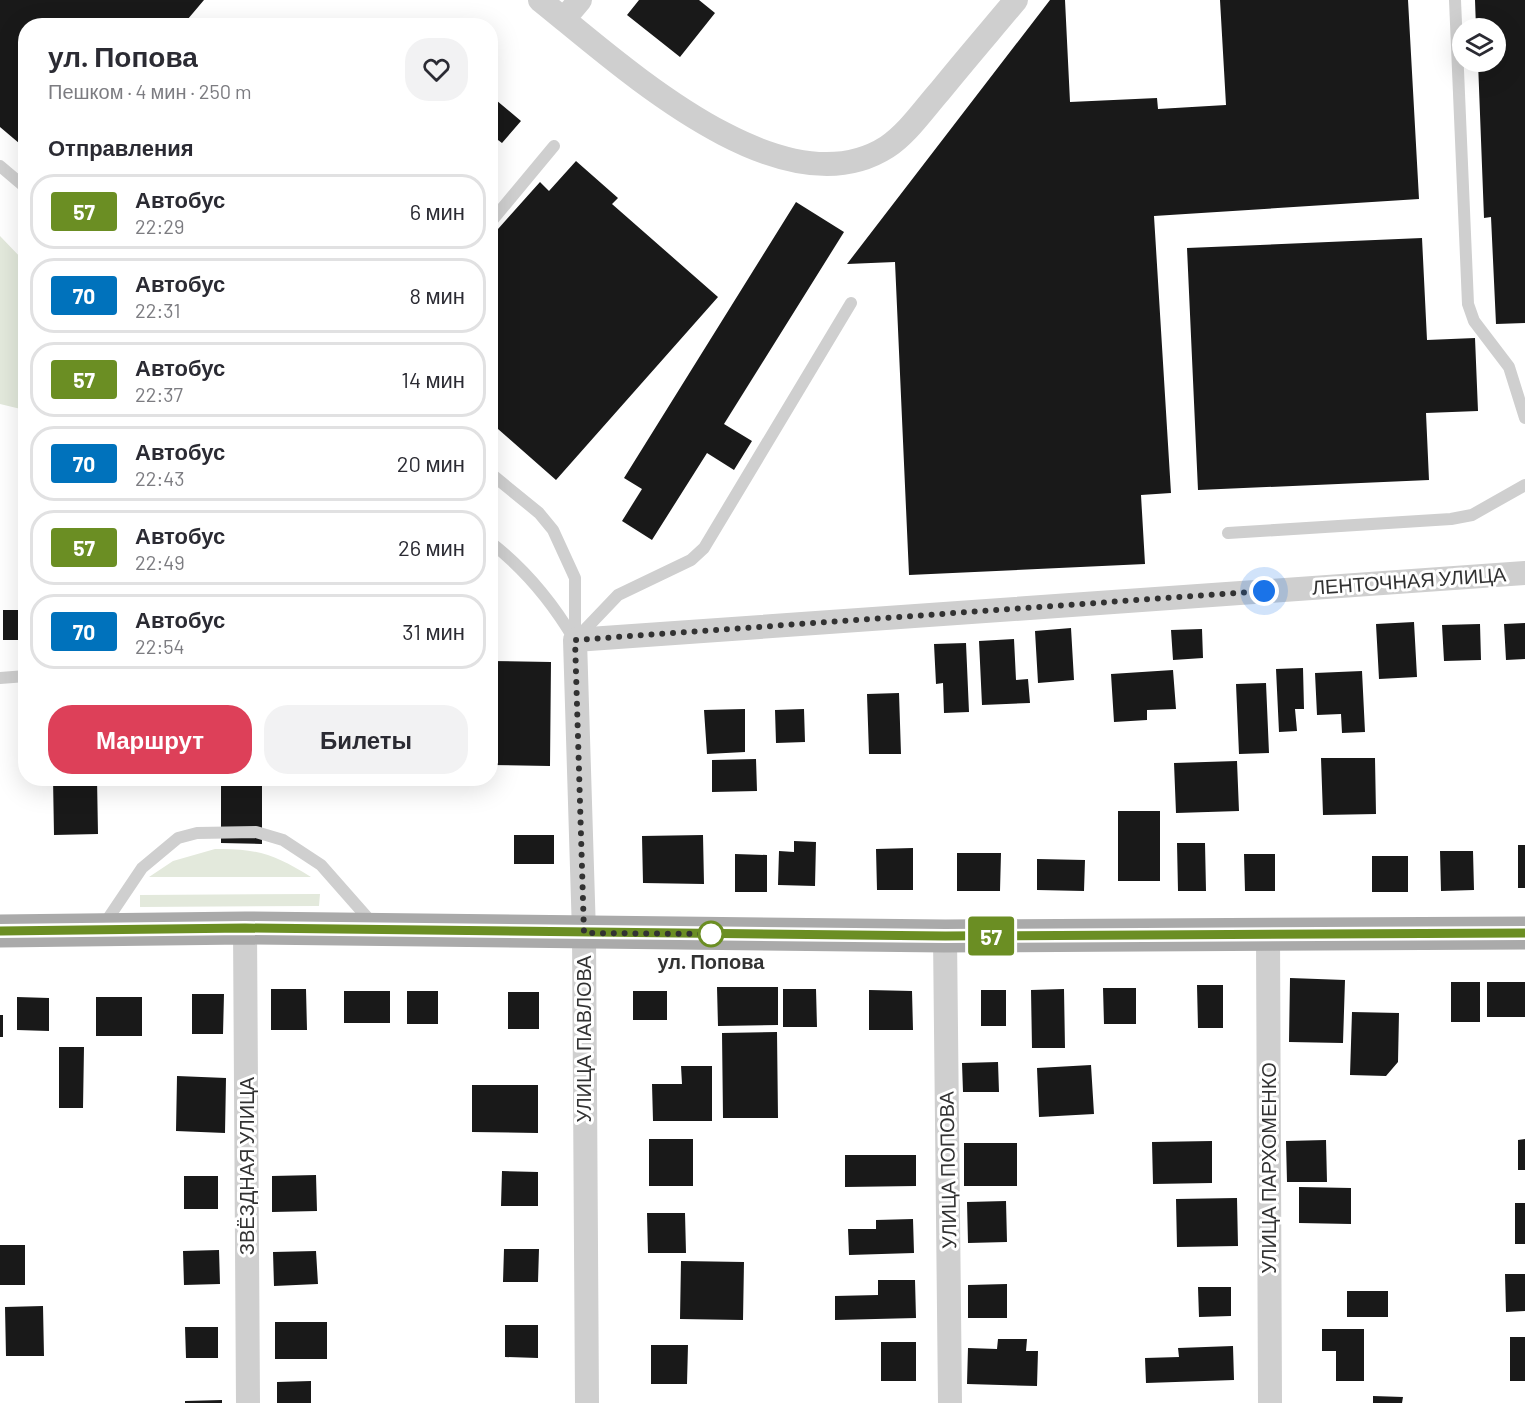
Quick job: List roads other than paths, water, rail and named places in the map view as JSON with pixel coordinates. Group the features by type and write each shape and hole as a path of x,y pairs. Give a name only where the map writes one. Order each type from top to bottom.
{"main road":[{"path":"0,931 245,928 945,936 1525,933"}],"street":[{"path":"540,0 687,115 770,154 802,162 837,164 865,159 889,146 918,117 1016,0"},
{"path":"564,19 580,0"},
{"name":"ЛЕНТОЧНАЯ УЛИЦА","path":"575,640 1525,573"},
{"name":"УЛИЦА ПАВЛОВА","path":"575,640 584,933 587,1403"},
{"name":"ЗВЁЗДНАЯ УЛИЦА","path":"245,928 248,1403"},
{"name":"УЛИЦА ПАРХОМЕНКО","path":"1268,934 1270,1403"},
{"name":"УЛИЦА ПОПОВА","path":"945,936 950,1403"}],"lane":[{"path":"1455,0 1468,304 1474,321 1509,367 1525,418"},
{"path":"498,213 554,146"},
{"path":"0,166 18,181"},
{"path":"575,640 618,595 691,560 704,548 851,303"},
{"path":"498,480 539,513 553,530 574,578 575,640"},
{"path":"1228,533 1451,519 1472,515 1525,485"},
{"path":"498,548 553,604 575,640"},
{"path":"0,678 18,677"},
{"path":"101,929 142,867 178,838 197,833 256,832 283,840 321,865 378,930"}],"place":[{"name":"ул. Попова","path":"711,934"}]}
